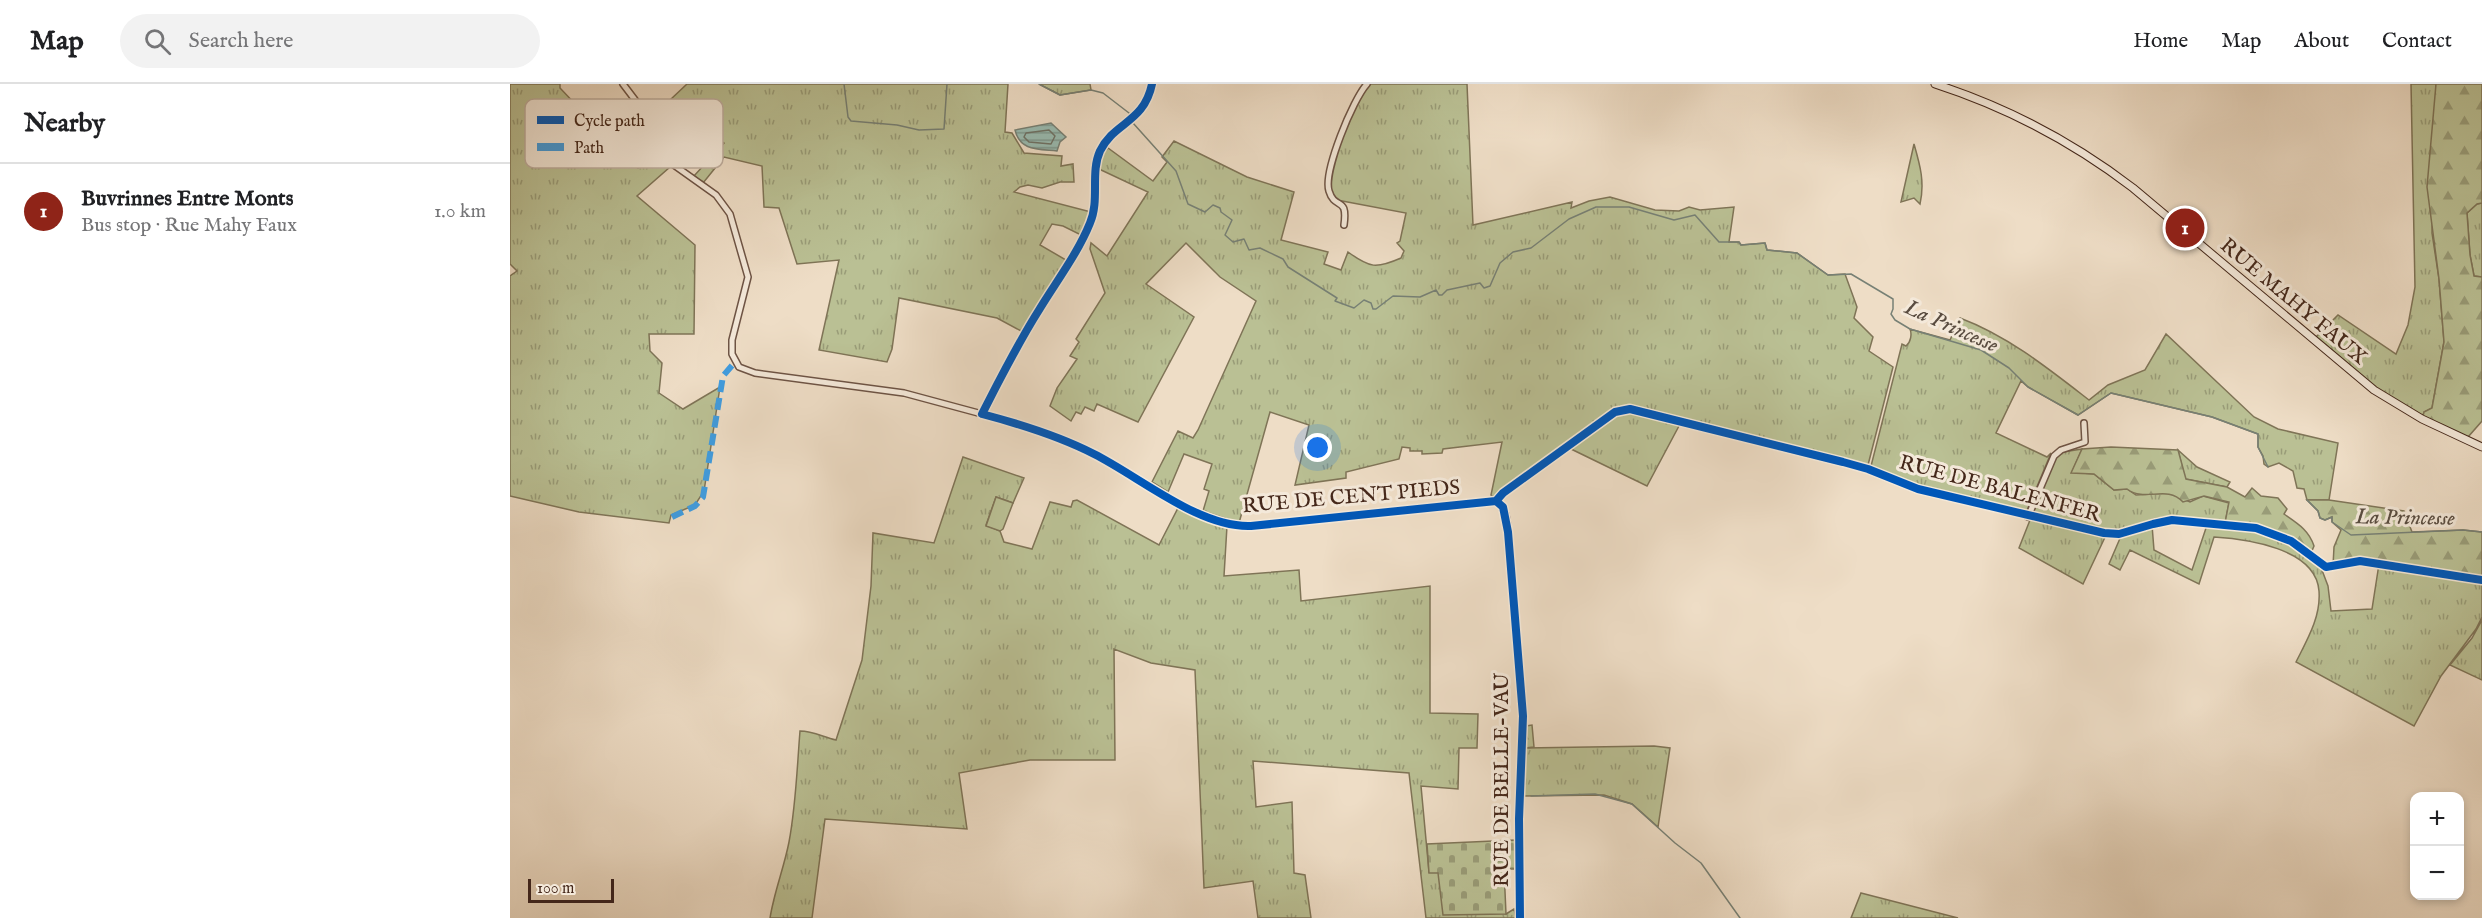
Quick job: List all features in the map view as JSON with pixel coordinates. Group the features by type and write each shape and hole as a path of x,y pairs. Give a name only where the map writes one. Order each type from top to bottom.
{"street":[{"name":"RUE DE CENT PIEDS","path":"623,84 634,99"},
{"path":"982,414 1032,320 1090,223 1095,203 1096,166 1100,151 1108,140 1142,109 1152,84"},
{"path":"1344,225 1346,212 1343,206 1334,201 1329,194 1328,179 1350,112 1359,94 1368,84"},
{"name":"RUE MAHY FAUX","path":"1935,84 2010,114 2092,158 2133,188 2374,390 2422,420 2482,447"},
{"name":"RUE DE CENT PIEDS","path":"678,168 716,195 730,214 748,277 731,346 733,359 739,368 755,373 904,393 1043,433 1091,452 1180,503 1228,524 1251,526 1496,501"},
{"name":"RUE DE BALENFER","path":"1496,501 1503,493 1615,412 1626,409 1843,462 1868,469 1918,489 2028,517 2111,534 2126,533 2172,520 2256,528 2292,541 2326,567 2360,561 2482,580"},
{"path":"2028,517 2054,456 2061,450 2085,442 2084,423"},
{"name":"RUE DE BELLE-VAU","path":"1496,501 1503,507 1508,532 1523,716 1519,819 1520,918"}],"green space":[{"path":"510,84 560,84 560,88 570,99 525,99 525,168 669,168 637,196 695,245 694,334 649,334 650,351 662,363 659,393 683,409 720,387 704,491 695,505 671,515 669,523 579,512 510,496 510,276 517,271 510,264"},
{"path":"687,84 1008,84 1005,132 1012,133 1024,153 1062,156 1061,166 1073,164 1074,182 1060,182 1042,188 1028,185 1014,192 1091,212 1081,235 1063,226 1052,224 1040,245 1066,260 1023,332 997,318 899,298 892,349 887,362 819,350 839,260 797,264 779,208 764,207 762,166 723,158 723,99 671,99"},
{"path":"1039,84 1090,84 1091,90 1060,95"},
{"path":"1370,84 1467,84 1473,225 1572,202 1571,208 1589,201 1610,197 1655,210 1679,211 1689,207 1700,210 1734,207 1729,242 1739,242 1741,245 1765,243 1767,250 1797,253 1828,275 1845,274 1857,307 1854,318 1873,337 1869,351 1893,367 1868,465 1622,406 1493,497 1491,495 1502,442 1443,449 1442,453 1422,454 1422,451 1410,451 1410,448 1402,447 1399,459 1346,472 1346,478 1295,485 1309,425 1270,412 1239,523 1203,511 1209,491 1204,489 1212,464 1184,454 1168,492 1152,482 1178,431 1193,438 1198,430 1256,301 1220,277 1186,243 1146,284 1194,317 1138,422 1097,404 1094,411 1085,407 1081,414 1076,412 1071,421 1050,406 1057,388 1077,359 1070,356 1079,342 1076,339 1105,293 1090,249 1091,243 1107,256 1148,192 1099,169 1101,156 1108,148 1153,181 1167,162 1162,157 1174,141 1247,177 1294,192 1281,240 1328,252 1324,264 1341,270 1348,252 1373,265 1385,264 1401,258 1404,251 1397,243 1400,241 1406,213 1337,200 1332,196 1331,167 1352,114"},
{"path":"2411,84 2436,84 2432,233 2439,279 2444,342 2432,408 2424,412 2423,416 2377,389 2316,337 2338,315 2396,354 2408,325 2415,287"},
{"path":"2436,84 2482,84 2482,203 2477,204 2467,213 2474,276 2482,277 2482,421 2468,437 2462,438 2423,416 2424,412 2432,408 2444,342 2439,279 2427,187"},
{"path":"1914,144 1922,181 1920,204 1914,198 1901,202"},
{"path":"701,168 715,168 703,183 693,177"},
{"path":"2482,203 2482,277 2474,276 2467,213 2477,204"},
{"path":"1960,318 1978,325 2011,344 2089,400 2108,385 2145,370 2166,334 2254,417 2278,429 2338,443 2329,500 2307,500 2304,489 2297,488 2293,471 2279,463 2268,467 2264,464 2258,447 2258,434 2212,417 2111,393 2078,415 2021,381 1996,433 2047,457 2051,453 2026,513 1918,488 1871,466 1902,344 1906,346 1909,342 1910,329 1950,340"},
{"path":"1628,411 1680,424 1647,486 1569,448 1616,414"},
{"path":"2111,447 2178,450 2186,479 2227,487 2245,497 2252,488 2261,496 2278,498 2287,509 2284,514 2302,527 2309,536 2314,546 2311,553 2281,535 2259,528 2225,523 2229,502 2204,496 2183,502 2170,494 2141,494 2127,489 2114,490 2094,474 2071,473 2082,449"},
{"path":"2082,449 2072,472 2094,474 2114,490 2127,489 2136,495 2169,493 2190,502 2203,496 2229,503 2225,523 2165,517 2153,519 2124,532 2110,533 2032,514 2055,459 2063,452"},
{"path":"2178,450 2197,467 2230,482 2227,487 2185,479"},
{"path":"963,457 1024,478 1013,503 996,497 986,525 1000,531 1004,542 1032,549 1050,502 1071,507 1073,501 1077,500 1159,545 1179,506 1227,526 1224,576 1299,570 1301,601 1430,586 1430,713 1478,714 1477,748 1459,748 1458,789 1421,786 1429,872 1438,872 1506,914 1514,909 1516,918 1426,918 1409,773 1253,761 1256,807 1292,802 1294,873 1305,875 1311,918 1258,918 1253,881 1204,888 1195,670 1151,663 1114,649 1115,760 1030,760 959,773 967,829 825,819 812,918 770,918 791,828 800,731 836,740 862,660 871,586 873,533 934,543"},
{"path":"996,497 1013,503 1003,529 1000,531 986,526"},
{"path":"2307,500 2329,500 2404,511 2412,532 2463,530 2482,532 2482,580 2360,561 2333,566 2334,547 2341,530 2332,522 2332,517 2325,520 2320,518 2318,511"},
{"path":"2030,520 2106,535 2083,584 2019,548"},
{"path":"2152,525 2154,550 2192,570 2207,525 2253,529 2284,538 2320,565 2328,586 2331,611 2372,609 2379,564 2482,582 2482,617 2476,629 2441,676 2414,726 2296,662 2312,628 2319,601 2315,576 2306,565 2277,549 2243,540 2214,537 2199,584 2130,550 2120,570 2109,564 2121,536"},
{"path":"2482,620 2482,680 2450,665 2472,638"},
{"path":"1532,725 1534,747 1525,748 1526,726"},
{"path":"1654,746 1670,748 1658,827 1632,804 1604,795 1522,796 1525,748"},
{"path":"1515,840 1515,869 1504,869 1506,914 1443,915 1438,873 1429,873 1427,844"},
{"path":"1861,893 1958,918 1851,918"}],"water":[{"path":"1051,123 1066,137 1060,142 1057,151 1031,148 1017,137 1015,130"}],"waterway":[{"name":"La Princesse","path":"844,84 848,117 851,121 897,125 919,130 944,129 947,84"},
{"name":"La Princesse","path":"1039,84 1060,95 1091,90 1103,93 1129,113"},
{"name":"La Princesse","path":"1133,123 1176,171 1188,204 1205,212 1213,205 1220,208 1221,212 1232,220 1225,235 1233,242 1244,239 1249,250 1260,248 1283,259 1288,267 1337,298 1335,301 1354,308 1364,300 1376,309 1393,296 1420,297 1436,290 1439,295 1442,295 1447,290 1480,283 1484,288 1490,286 1500,263 1513,252 1531,248 1569,219 1596,207 1629,207 1674,220 1695,215 1719,242 1739,242 1741,245 1765,243 1767,250 1797,253 1828,275 1851,274 1893,299 1891,314 1895,320 1910,329 1981,350 2009,368 2028,387 2078,415 2111,393 2212,417 2258,434 2258,447 2268,467"},
{"name":"La Princesse","path":"2307,500 2318,511 2320,518 2325,520 2332,517 2332,522 2351,535 2463,530 2482,532"},
{"path":"1531,796 1595,794 1632,804 1701,863 1740,918"}],"marked path":[{"path":"672,517 695,506 703,497 723,376 735,362"}],"cycle path":[{"path":"1152,84 1148,97 1136,115 1113,134 1100,151 1097,159 1094,205 1090,223 1073,256 1009,361 982,414 1039,431 1081,448 1191,510 1211,519 1231,524 1251,526 1496,501"},
{"path":"1496,501 1503,493 1615,412 1630,409 1843,462 1868,469 1918,489 2104,533 2119,534 2172,520 2256,528 2291,541 2326,567 2360,561 2482,580"},
{"path":"1496,501 1503,507 1508,532 1523,716 1519,819 1520,918"}],"place":[{"name":"Buvrinnes Entre Monts","path":"2185,228"}]}
